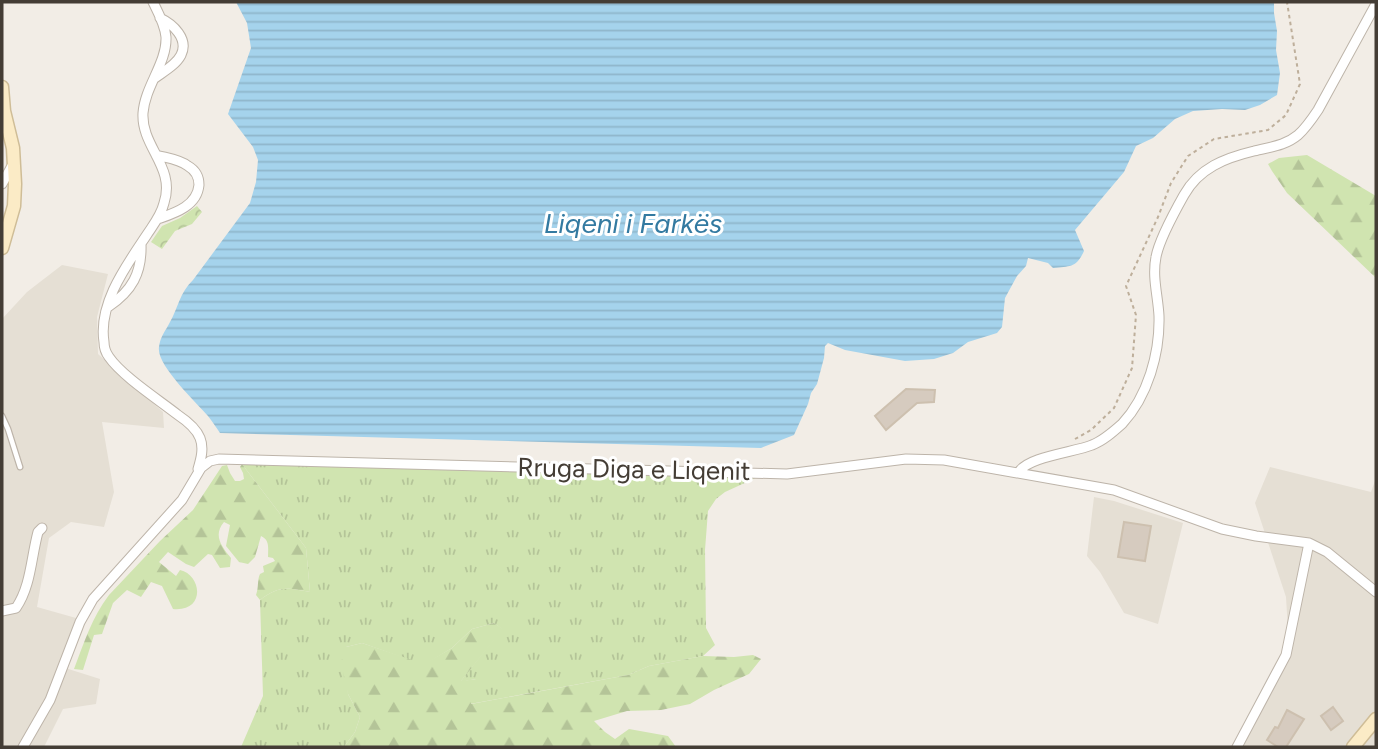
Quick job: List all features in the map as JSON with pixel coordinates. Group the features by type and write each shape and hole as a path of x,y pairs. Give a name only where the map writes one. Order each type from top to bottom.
{"street":[{"path":"23,747 50,700 80,622 93,599 182,499 197,474 202,447 201,439 193,427 109,358 103,331 108,307 118,300 137,275 141,266 141,244 158,219 167,193 167,181 145,130 143,114 166,36 153,2"},
{"path":"1019,472 1022,466 1095,444 1106,438 1133,410 1147,382 1158,339 1159,315 1154,285 1156,256 1191,183 1212,165 1223,160 1276,147 1296,137 1318,110 1375,9"},
{"path":"153,79 169,69 181,55 183,47 175,28 160,18"},
{"path":"2,87 3,111 13,148 15,206 2,248"},
{"path":"156,155 187,165 199,179 196,197 176,212 158,219"},
{"path":"2,184 14,163"},
{"name":"Rruga Diga e Liqenit","path":"197,474 205,464 219,459 787,474 926,458 1114,490 1222,528 1255,536 1309,543 1327,552 1376,592"},
{"path":"2,611 16,608 20,601 26,587 38,532 42,528"},
{"path":"1237,747 1286,655 1309,543"},
{"path":"1353,747 1376,719"}],"lane":[{"path":"2,416 20,467"}],"path":[{"path":"1063,453 1069,443 1091,430 1114,408 1132,368 1136,315 1126,286 1171,183 1188,156 1214,139 1268,130 1286,115 1300,84 1287,2"}],"shaded area":[{"path":"62,265 108,274 97,317 98,354 163,412 164,428 102,422 114,492 104,527 71,522 49,538 37,607 76,618 59,666 100,679 96,704 63,709 44,747 2,747 2,319 27,292"},
{"path":"1270,467 1371,492 1376,478 1376,747 1227,747 1243,741 1289,648 1286,597 1255,503"},
{"path":"1094,497 1183,523 1158,624 1124,613 1100,572 1087,556"}],"green space":[{"path":"1307,155 1376,196 1376,278 1287,193 1268,164 1279,158"},
{"path":"197,206 202,212 192,224 175,231 162,249 151,242 162,226"},
{"path":"242,464 760,476 725,492 708,511 705,550 706,628 715,645 703,656 649,666 628,675 470,704 467,690 476,679 460,682 502,629 494,623 472,629 452,648 424,665 362,643 346,647 348,694 360,717 355,732 344,747 241,747 263,696 260,600 284,589 310,592 306,548"},
{"path":"242,464 306,548 310,592 284,589 260,600 256,595 259,576 264,572 263,566 275,561 268,557 267,542 261,536 255,557 248,564 239,562 226,546 230,525 224,522 219,536 221,545 231,558 230,567 220,568 212,555 208,554 194,567 168,552 159,562 176,576 180,570 193,579 196,599 191,605 173,609 162,586 151,582 141,597 127,590 113,603 102,634 94,635 83,670 74,669 93,621 109,595 193,510 222,466 227,465 235,481 240,481 244,479 240,467"},
{"path":"494,623 503,629 461,681 477,679 468,690 471,704 628,675 649,666 703,656 753,655 761,659 749,674 690,704 661,710 627,711 594,721 615,739 629,729 668,736 676,747 344,747 355,732 360,717 348,694 341,662 346,647 362,643 424,664 452,648 472,629"}],"water":[{"name":"Liqeni i Farkës","path":"236,2 1274,2 1280,73 1277,95 1260,105 1245,110 1193,111 1175,119 1153,138 1136,146 1124,172 1075,230 1084,251 1078,261 1069,266 1053,268 1048,263 1028,258 1026,266 1005,298 1002,327 997,333 968,342 953,353 934,359 905,361 845,350 828,343 825,346 817,384 794,435 761,448 220,433 170,373 160,355 159,347 185,290 250,203 256,182 258,160 253,147 228,114 251,48 247,23"}],"building":[{"path":"906,389 935,390 934,402 917,403 886,430 875,416"},
{"path":"1124,522 1151,526 1145,561 1118,557"},
{"path":"1333,707 1343,721 1331,730 1321,716"},
{"path":"1287,710 1304,719 1286,747 1278,747 1267,740 1275,727 1278,728"}]}
